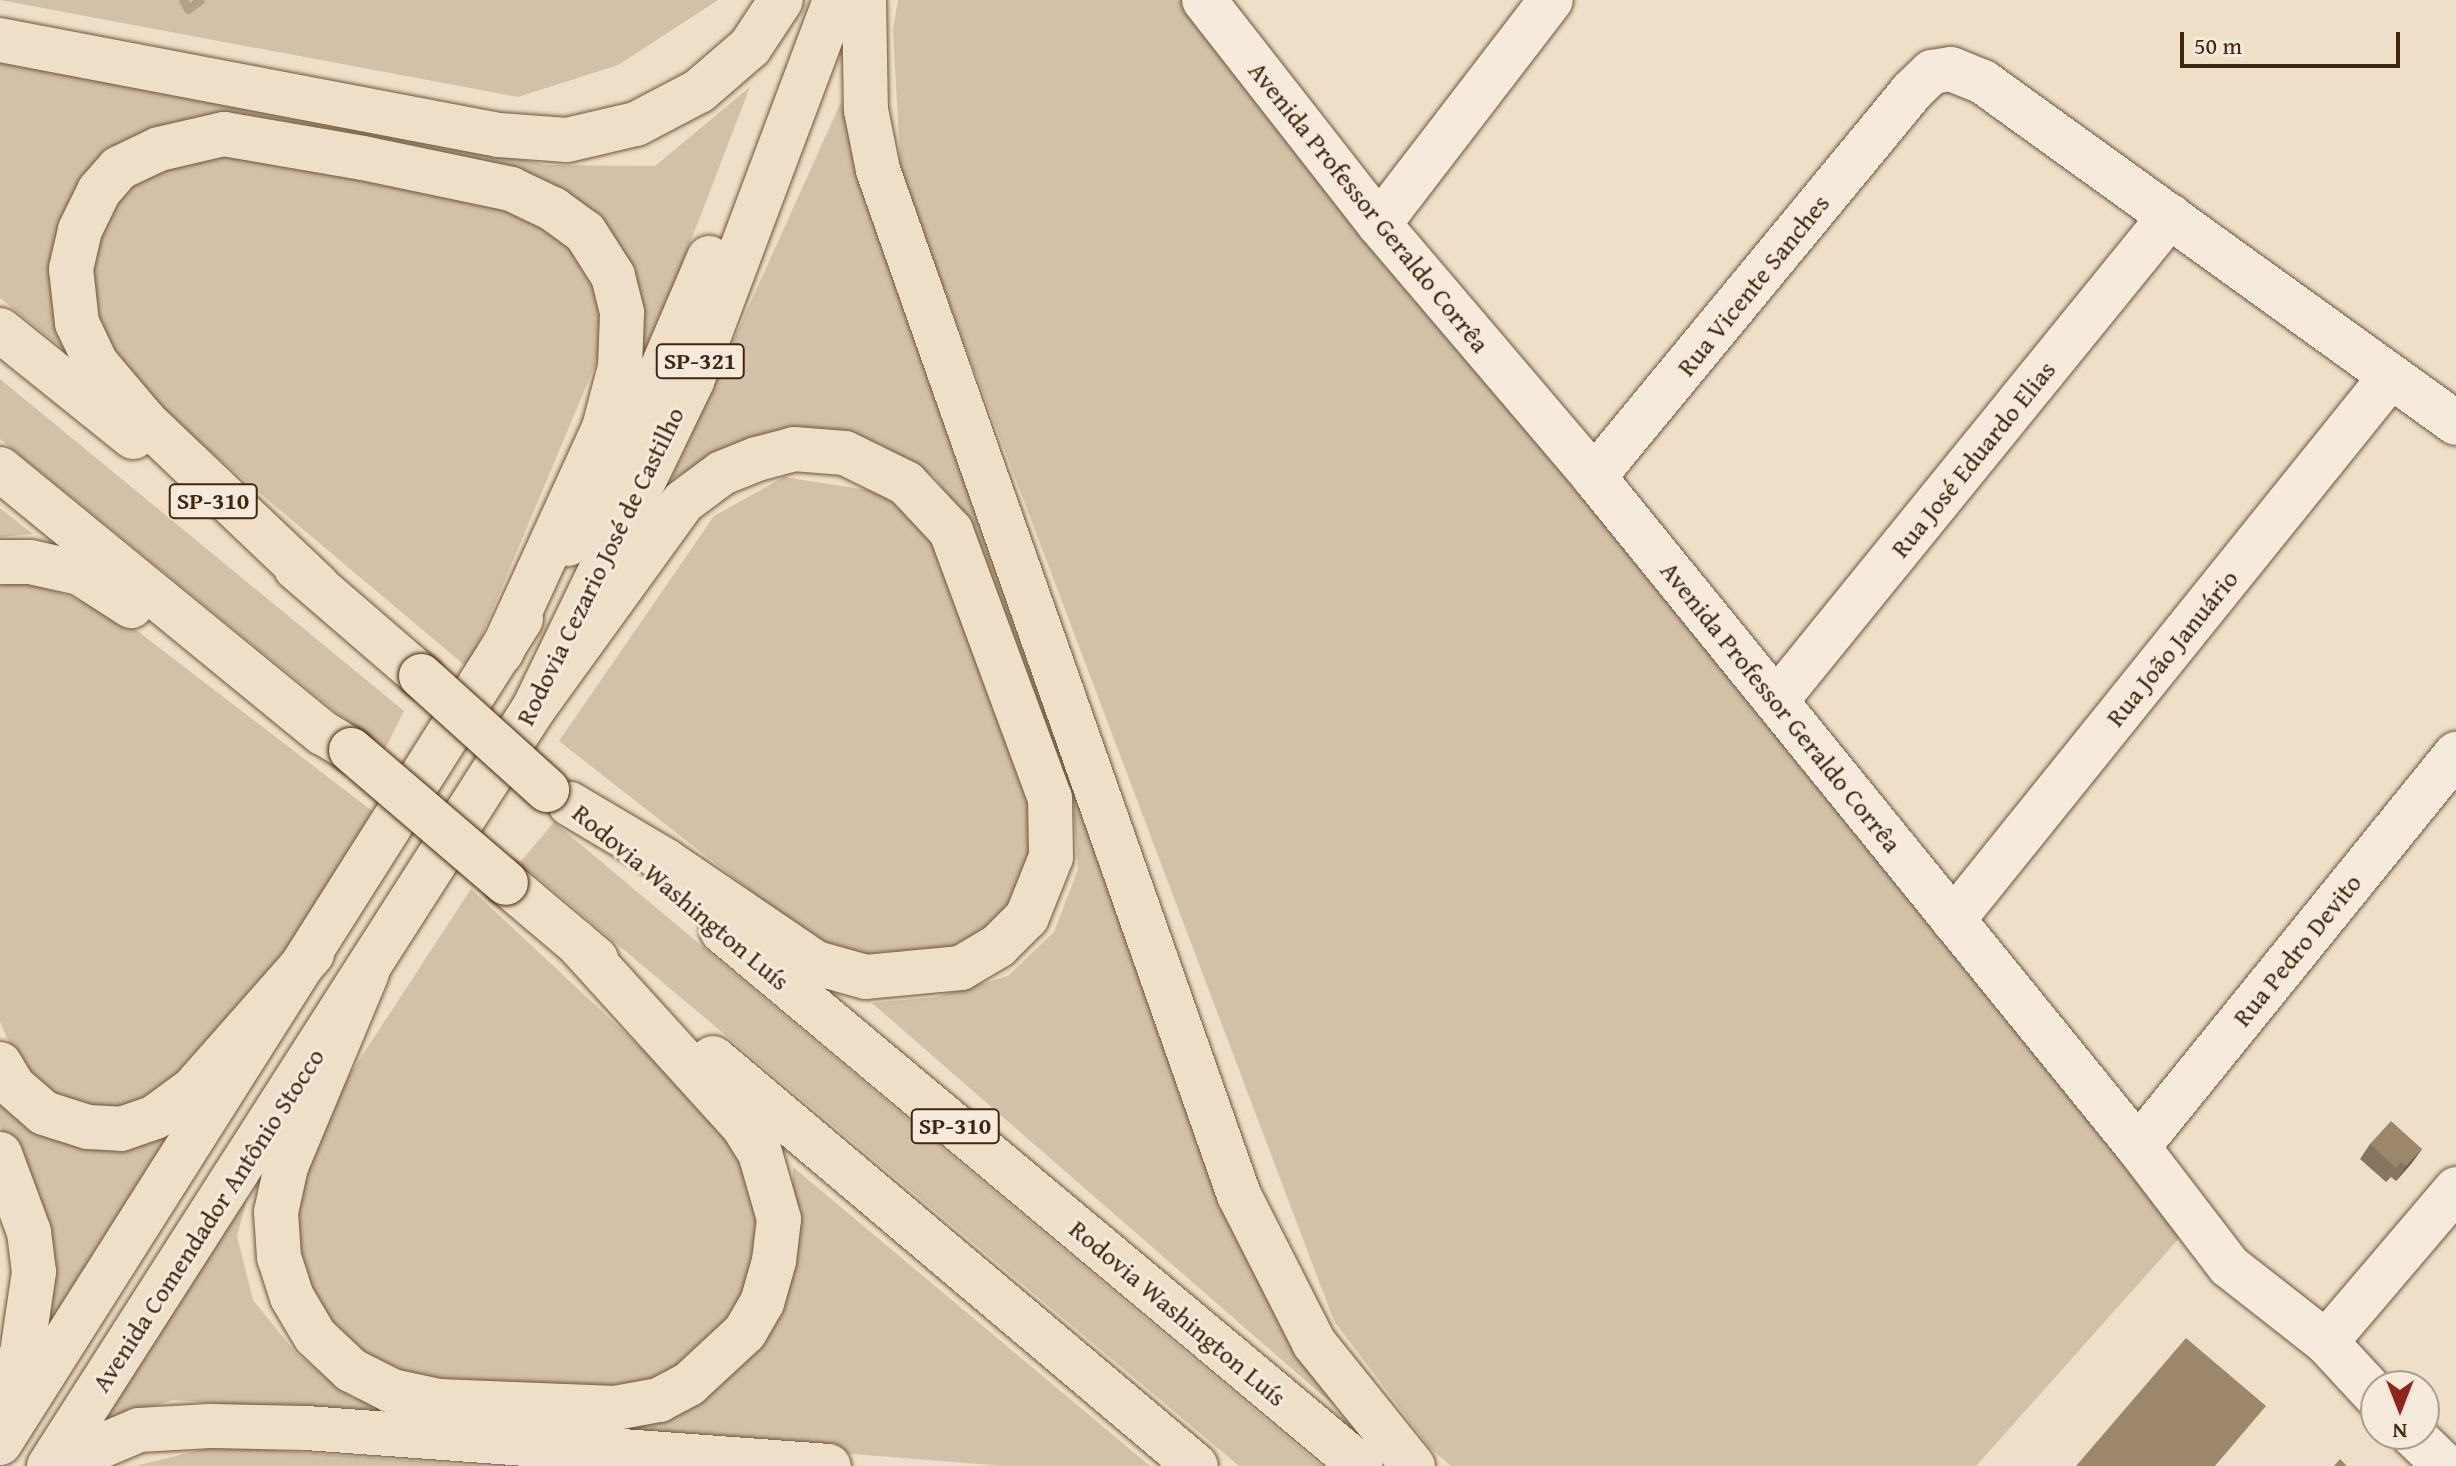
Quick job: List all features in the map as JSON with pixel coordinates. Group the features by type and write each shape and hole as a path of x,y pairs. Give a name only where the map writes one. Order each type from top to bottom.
{"main road":[{"path":"0,40 499,135 567,140 636,124 699,91 750,47 781,0"},
{"name":"Rodovia Cezario José de Castilho","path":"312,954 603,485 651,394 758,132 802,0"},
{"name":"Rodovia Cezario José de Castilho","path":"367,973 534,708 692,381 835,0"},
{"path":"864,0 866,110 878,170 1239,1195 1314,1343 1413,1466"},
{"path":"318,586 145,421 96,363 77,323 71,269 80,230 99,191 119,168 159,149 224,134 363,158 511,189 553,209 585,232 613,276 622,313 620,367 604,428 501,653"},
{"name":"Rodovia Washington Luís","path":"0,330 318,586 558,797 1361,1466"},
{"path":"534,708 683,502 722,473 757,459 794,449 845,453 906,483 951,531 1050,798 1051,857 1027,917 998,946 961,968 866,977 816,963 666,861 558,797"},
{"path":"0,469 337,742 1196,1466"},
{"path":"0,562 30,562 80,573 337,742"},
{"path":"367,973 286,1167 276,1212 279,1257 292,1297 315,1336 351,1370 392,1391 439,1401 615,1408 659,1400 689,1384 745,1332 766,1289 779,1219 760,1153 743,1126 575,941"},
{"path":"0,1064 13,1086 44,1113 88,1127 121,1129 155,1117 193,1089 312,954"},
{"name":"Avenida Comendador Antônio Stocco","path":"0,1443 312,954"},
{"name":"Avenida Comendador Antônio Stocco","path":"49,1466 367,973"},
{"path":"0,1154 29,1232 34,1272 22,1353 0,1402"},
{"path":"74,1466 92,1450 139,1430 210,1426 306,1428 829,1466"}],"street":[{"name":"Avenida Professor Geraldo Corrêa","path":"1204,0 1379,224 1594,477 2138,1147 2229,1266 2326,1342 2360,1379"},
{"path":"1379,224 1551,0"},
{"name":"Rua Vicente Sanches","path":"1594,477 1911,92 1932,72 1951,69 1983,82 2456,423"},
{"name":"Rua José Eduardo Elias","path":"1776,701 2170,216"},
{"name":"Rua João Januário","path":"1953,920 2391,376"},
{"name":"Rua Pedro Devito","path":"2138,1147 2456,754"},
{"path":"2326,1342 2456,1189"},
{"path":"2428,1450 2445,1466"}],"shaded area":[{"path":"0,0 718,0 618,65 518,97"},
{"path":"898,0 1186,0 2182,1235 1976,1466 1451,1466 1430,1448 1334,1321 901,176 893,30"},
{"path":"0,54 547,165 655,166 750,87 644,363 628,273 591,218 164,128 56,301 66,351 0,298"},
{"path":"841,102 1237,1220 1283,1317 1338,1409 872,1003 936,997 1008,976 1054,932 1078,869 1073,796 969,524 934,476 877,443 819,430 769,432 671,479"},
{"path":"220,147 513,204 563,237 602,289 601,351 468,668 143,395 109,356 92,313 87,269 98,225 124,186"},
{"path":"0,379 404,711 384,751 0,439"},
{"path":"784,477 880,492 946,546 1045,829 1031,904 978,953 868,964 799,929 559,741 714,516"},
{"path":"0,508 33,534 0,537"},
{"path":"33,583 114,613 380,817 283,961 178,1085 136,1108 68,1104 22,1072 0,1022 0,585"},
{"path":"554,822 1321,1466 1239,1466 520,863"},
{"path":"471,889 729,1130 763,1199 761,1264 736,1314 678,1378 601,1395 441,1386 368,1366 313,1306 290,1248 295,1180 328,1108"},
{"path":"0,1089 183,1125 42,1350 34,1203 0,1126"},
{"path":"793,1167 1150,1466 1004,1466 173,1400 85,1427 255,1171 237,1236 253,1300 296,1353 352,1398 647,1419 791,1241"},
{"path":"217,1446 482,1466 135,1466"}],"building":[{"path":"2391,1121 2422,1149 2406,1166 2401,1162 2396,1168 2370,1144"},
{"path":"2186,1338 2266,1406 2215,1466 2076,1466"},
{"path":"2340,1459 2347,1466 2334,1466"}],"waterway":[{"path":"183,0 188,9 200,0"}]}
